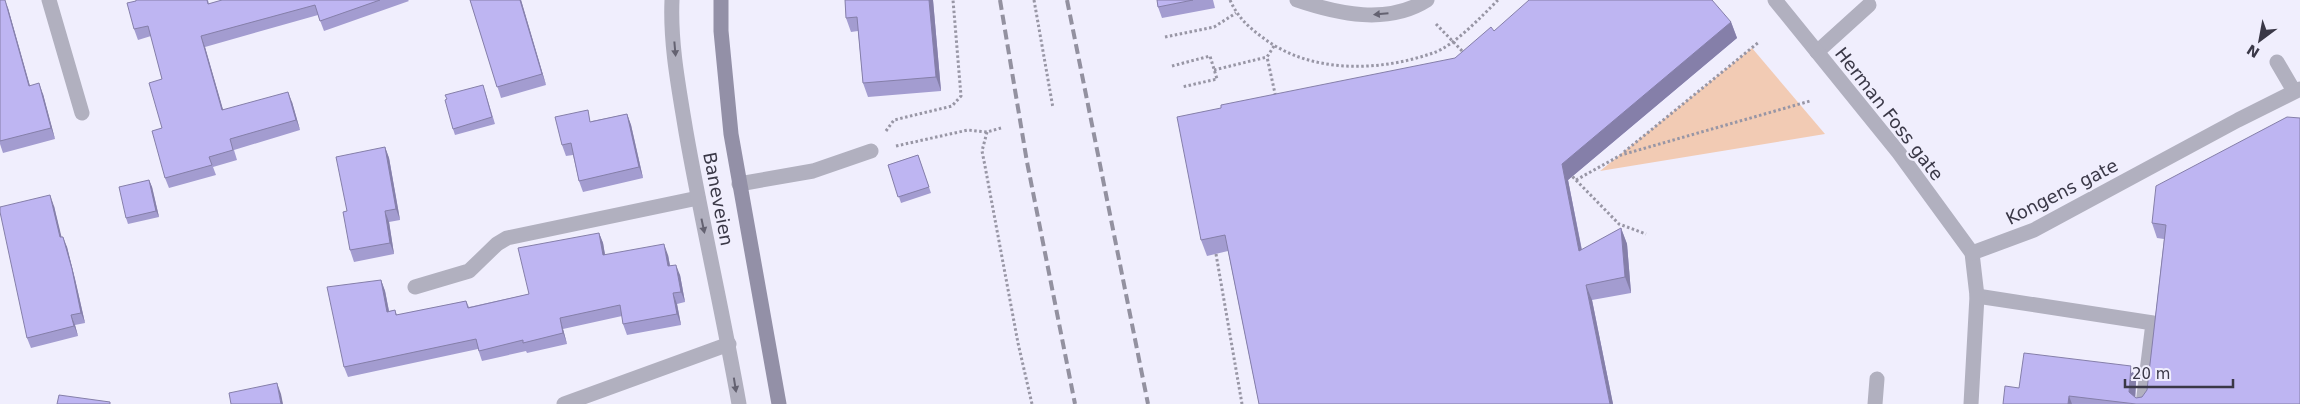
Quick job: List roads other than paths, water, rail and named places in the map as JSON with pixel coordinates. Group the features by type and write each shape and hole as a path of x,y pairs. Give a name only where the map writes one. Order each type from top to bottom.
{"main road":[{"name":"Baneveien","path":"721,0 721,30 728,106 739,184 779,404"}],"street":[{"path":"48,0 82,113"},
{"name":"Baneveien","path":"672,0 677,74 698,198 729,344 739,404"},
{"path":"1297,0 1348,14 1383,14 1422,3"},
{"name":"Herman Foss gate","path":"1775,0 1899,154 1972,254"},
{"path":"1817,52 1869,5"},
{"path":"2277,62 2297,90"},
{"name":"Kongens gate","path":"1972,254 2034,230 2297,90"},
{"path":"739,184 813,171 871,151"},
{"path":"415,287 469,271 497,244 506,238 698,198"},
{"path":"1971,404 1977,296 1972,254"},
{"path":"1977,296 2153,323 2143,404"},
{"path":"564,404 729,344"},
{"path":"1875,404 1877,379"}],"railway":[{"path":"1000,0 1027,162 1075,404"},
{"path":"1067,0 1148,404"}]}
